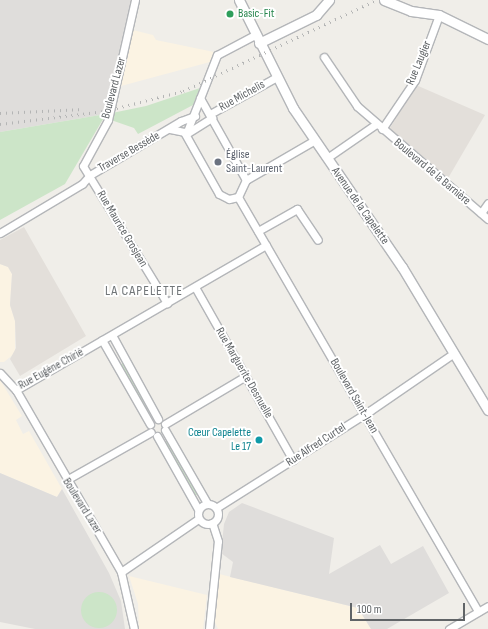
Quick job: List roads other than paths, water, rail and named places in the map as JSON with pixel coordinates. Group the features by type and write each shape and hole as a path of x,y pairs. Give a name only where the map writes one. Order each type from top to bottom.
{"street":[{"name":"Boulevard Lazer","path":"90,175 83,161 108,120 135,0"},
{"name":"Avenue de la Capelette","path":"239,0 275,78 314,140 402,267 488,410"},
{"path":"314,140 246,180 238,197 223,197 215,190 186,134 195,116 200,98 217,55 316,15 329,0"},
{"path":"384,0 411,11 439,15 488,39"},
{"name":"Rue Laugier","path":"382,129 414,80 439,15"},
{"name":"Boulevard de la Barnière","path":"324,57 357,106 376,124 488,219"},
{"name":"Rue Michelis","path":"186,134 211,116 275,78"},
{"path":"200,98 246,180"},
{"name":"Traverse Bessède","path":"90,175 169,129 195,116"},
{"path":"327,158 376,124"},
{"name":"Traverse Bessède","path":"169,129 181,129 186,134"},
{"path":"0,233 82,184 90,175"},
{"name":"Rue Maurice Grosjean","path":"90,175 166,303"},
{"name":"Boulevard Saint-Jean","path":"238,197 478,611"},
{"path":"481,213 488,203"},
{"path":"258,231 297,209 318,240"},
{"name":"Rue Eugène Chirié","path":"0,373 16,390 266,245"},
{"name":"Rue Marguerite Desnuelle","path":"195,287 293,460"},
{"path":"107,338 158,419 165,427 207,503 216,508 218,515 212,523 204,524 198,518 198,509 154,434 107,338"},
{"name":"Rue Alfred Curtel","path":"216,508 293,460 454,353"},
{"path":"68,479 154,434 246,376"},
{"name":"Boulevard Lazer","path":"16,390 60,473 68,479 121,572 134,629"},
{"path":"150,424 158,419"},
{"path":"198,509 207,503"},
{"path":"121,572 198,518"},
{"path":"209,629 218,541 212,523"},
{"path":"449,629 488,606"}],"railway":[{"path":"0,124 105,111 183,91 376,0"},
{"path":"0,113 84,109"}],"place":[{"name":"Basic-Fit","path":"230,14"},
{"name":"Église Saint-Laurent","path":"218,162"},
{"name":"Cœur Capelette Le 17","path":"259,440"}],"district":[{"name":"LA CAPELETTE","path":"144,291"}]}
